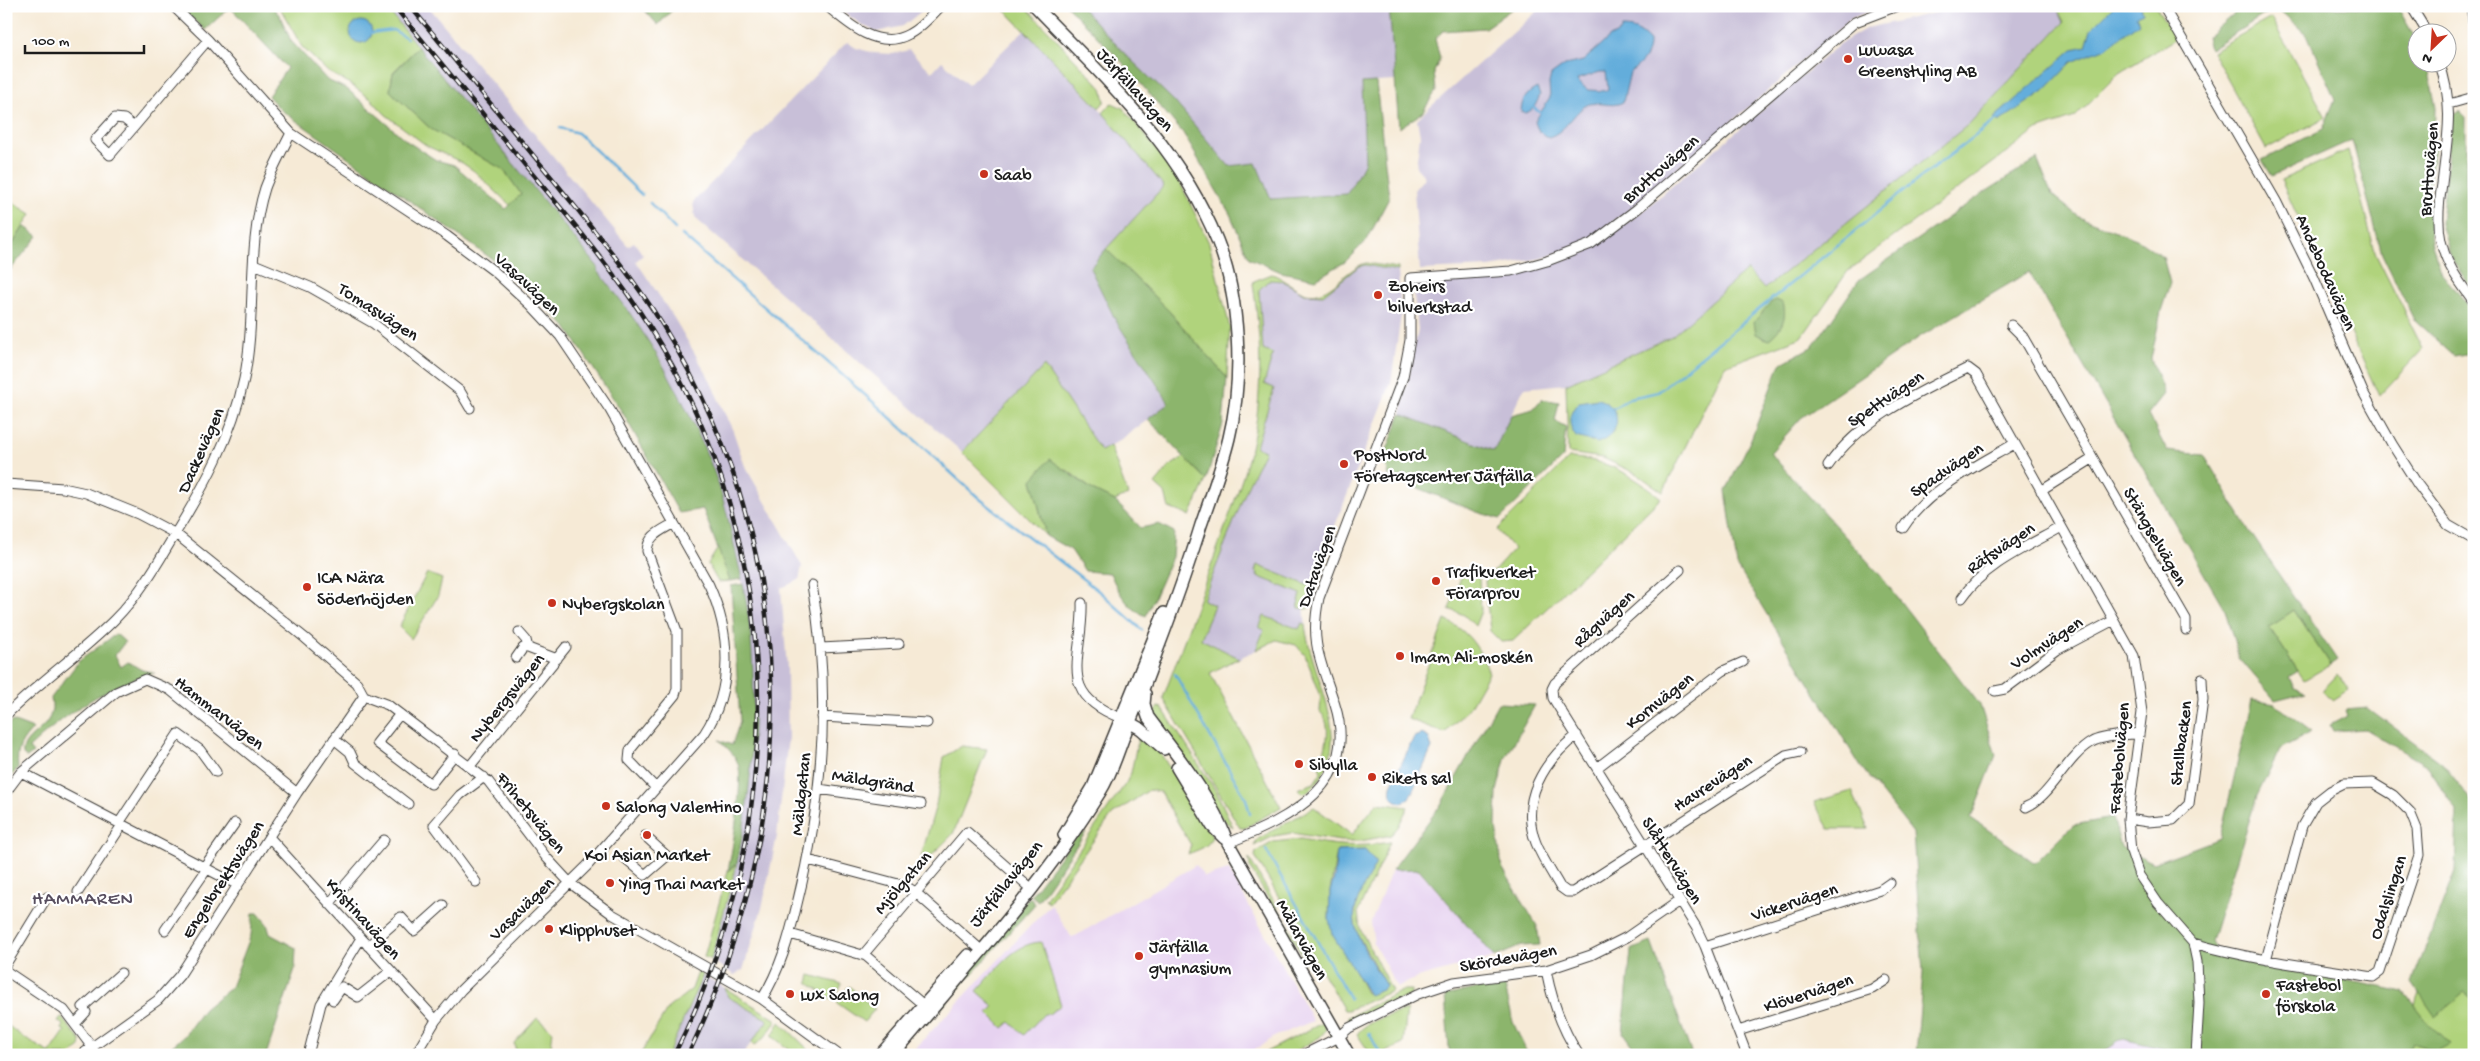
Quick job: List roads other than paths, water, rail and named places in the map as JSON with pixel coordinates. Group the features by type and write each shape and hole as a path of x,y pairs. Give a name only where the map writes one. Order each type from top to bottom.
{"street":[{"name":"Vasavägen","path":"172,6 208,40 291,133 447,236 495,272 531,305 560,336 610,410 720,608 728,650 724,688 716,714 704,734 570,883 461,990 436,1020 415,1055"},
{"path":"827,6 861,32 885,39 908,36 941,6"},
{"name":"Järfällavägen","path":"1030,887 1093,787 1148,677 1185,578 1230,436 1236,391 1237,344 1232,298 1218,241 1193,190 1167,149 1142,116 1034,6"},
{"name":"Bruttovägen","path":"1410,278 1511,271 1547,261 1590,244 1637,209 1855,22 1897,6"},
{"name":"Andebodavägen","path":"2163,6 2276,201 2314,278 2362,392 2418,485 2444,519 2461,534 2474,540"},
{"path":"2411,6 2421,22"},
{"path":"2471,6 2474,27"},
{"path":"134,127 208,40"},
{"name":"Bruttovägen","path":"2442,72 2447,84 2449,131 2439,204 2441,241 2454,274 2474,302"},
{"path":"2449,104 2474,97"},
{"name":"Dackevägen","path":"6,715 25,696 114,620 146,582 214,468 238,405 250,342 254,264 265,189 291,133"},
{"name":"Tomasvägen","path":"254,264 310,286 373,323 460,390 470,408"},
{"name":"Datavägen","path":"1228,842 1272,823 1307,802 1325,784 1336,762 1342,733 1314,641 1315,619 1319,598 1404,377 1411,321 1410,278"},
{"name":"Stängselvägen","path":"2011,325 2023,336 2092,459 2186,619 2186,630"},
{"name":"Fastebolvägen","path":"1968,368 1976,374 2060,528 2134,656 2142,712 2128,819 2131,851 2139,875 2158,903 2193,943"},
{"name":"Spettvägen","path":"1828,466 1840,449 1885,414 1968,368"},
{"name":"Spadvägen","path":"1903,528 1914,510 1952,481 2014,444"},
{"path":"2041,491 2092,459"},
{"path":"6,484 44,486 86,493 138,514 176,534 305,638 357,683 364,696"},
{"path":"655,787 629,760 630,750 674,695 677,688 677,631 647,551 648,542 652,536 674,523"},
{"name":"Järfällavägen","path":"880,1055 927,1008 1030,887 1081,822 1103,788 1116,759 1127,717 1178,575 1202,524"},
{"name":"Räfsvägen","path":"1962,598 1972,584 2002,561 2060,528"},
{"name":"Rågvägen","path":"1552,692 1555,683 1680,570"},
{"name":"Mäldgatan","path":"762,999 775,978 790,934 808,860 819,789 822,717 821,648 812,585"},
{"path":"1082,603 1083,626 1076,675 1084,695 1102,708 1127,717 1159,739"},
{"name":"Volmvägen","path":"1995,691 2005,689 2057,650 2114,620"},
{"path":"519,632 526,640 528,648"},
{"path":"821,648 899,644"},
{"name":"Nybergsvägen","path":"470,766 566,647"},
{"path":"516,658 524,648 528,648 557,659"},
{"name":"Kornvägen","path":"1598,767 1723,671 1743,662"},
{"name":"Järfällavägen","path":"1148,677 1144,704 1159,739"},
{"name":"Hammarvägen","path":"6,792 21,772 116,692 145,679 170,690 297,793"},
{"name":"Stallbacken","path":"2128,819 2148,822 2173,820 2189,804 2203,700 2202,679"},
{"name":"Slåttervägen","path":"1552,692 1576,735 1598,767 1706,946 1747,1055"},
{"name":"Frihetsvägen","path":"364,696 388,705 484,777 503,798 546,857 570,883 612,914 762,999 837,1052 848,1055"},
{"name":"Engelbrektsvägen","path":"81,1055 158,1000 174,981 297,793 364,696"},
{"path":"400,714 377,743 431,784 455,754"},
{"path":"822,717 927,723"},
{"path":"2026,807 2036,803 2064,766 2093,741 2138,733"},
{"path":"78,892 178,734 200,750 216,772"},
{"name":"Havrevägen","path":"1576,735 1553,755 1544,769 1533,795 1531,806 1536,842 1560,887 1567,892 1573,892 1786,755 1800,752"},
{"path":"1116,759 1133,737 1144,736 1159,739"},
{"name":"Mälarvägen","path":"1159,739 1207,798 1228,842 1349,1055"},
{"path":"334,740 350,752 355,763 408,804"},
{"path":"21,772 238,885"},
{"path":"476,882 434,825 460,795 484,777"},
{"name":"Odalslingan","path":"2193,943 2226,953 2266,960 2373,977 2380,972 2419,855 2417,829 2410,812 2393,794 2373,783 2344,784 2330,791 2316,802 2302,826 2266,960"},
{"name":"Mäldgränd","path":"819,789 921,804"},
{"path":"165,930 235,822"},
{"name":"Mjölgatan","path":"863,955 967,832 1030,887"},
{"path":"625,858 645,875 667,856 645,836"},
{"name":"Kristinavägen","path":"269,837 436,1020"},
{"path":"329,904 384,840"},
{"path":"808,860 906,886 979,948"},
{"name":"Vickervägen","path":"1706,946 1880,890 1890,883"},
{"path":"6,964 47,897"},
{"name":"Skördevägen","path":"1303,1055 1385,1009 1454,982 1546,970 1591,955 1650,923 1679,901"},
{"path":"368,946 401,916 414,931 443,905"},
{"path":"790,934 863,955 927,1008"},
{"path":"308,1055 321,1004 361,938"},
{"path":"2193,943 2197,962 2199,1003 2196,1055"},
{"path":"1546,970 1553,1004 1567,1037 1579,1055"},
{"path":"6,971 64,1010 98,1055"},
{"path":"333,1000 342,987 358,997 391,971"},
{"path":"75,1024 86,1012 83,1006 120,973"},
{"name":"Klövervägen","path":"1738,1031 1872,989 1886,980"},
{"name":"Järfällavägen","path":"893,1055 927,1008"}],"water":[{"path":"2114,6 2141,6 2143,13 2136,16 2139,23 2106,48 2072,62 2044,91 1999,122 1994,118 2073,49 2086,46 2091,29"},
{"path":"361,21 369,24 372,32 369,40 361,43 353,40 350,32 353,24"},
{"path":"1622,28 1633,29 1649,40 1647,55 1630,72 1623,102 1614,105 1589,104 1580,110 1555,135 1549,137 1541,133 1535,121 1550,98 1549,83 1551,75 1565,65 1583,61 1610,37 1620,32","holes":["1600,72 1606,72 1608,89 1605,91 1588,90 1577,81"]},
{"path":"1537,88 1540,95 1534,107 1531,111 1525,113 1521,111 1526,97"},
{"path":"1598,399 1612,408 1616,414 1617,421 1611,434 1597,443 1576,437 1571,428 1570,419 1575,406 1579,402"},
{"path":"1422,734 1429,738 1432,748 1409,799 1401,803 1392,797 1390,792 1391,786 1414,737"},
{"path":"1365,850 1376,863 1359,898 1354,919 1364,949 1386,986 1382,990 1369,995 1332,934 1329,919 1330,891 1334,878 1337,851"}],"waterway":[{"path":"370,33 393,30 407,38"},
{"path":"1534,108 1541,113"},
{"path":"1614,408 1630,398 1658,392 1911,185 1996,120"},
{"path":"560,128 578,133 642,195"},
{"path":"650,203 675,229"},
{"path":"682,235 872,401 980,499 1101,593 1142,630"},
{"path":"1175,674 1246,799 1250,814"},
{"path":"1266,850 1350,999"},
{"path":"1369,1033 1381,1055"}],"railway":[{"path":"394,6 577,228 637,308 651,329 696,414 729,503 750,595 758,688 754,782 739,876 712,967 674,1055"},
{"path":"410,6 584,217 650,305 709,412 742,502 763,593 771,686 768,779 752,872 726,964 688,1055"}],"place":[{"name":"Luwasa Greenstyling AB","path":"1848,59"},
{"name":"Saab","path":"984,174"},
{"name":"Zoheirs bilverkstad","path":"1378,295"},
{"name":"PostNord Företagscenter Järfälla","path":"1344,464"},
{"name":"Trafikverket Förarprov","path":"1436,581"},
{"name":"ICA Nära Söderhöjden","path":"307,587"},
{"name":"Nybergskolan","path":"552,603"},
{"name":"Imam Ali-moskén","path":"1400,656"},
{"name":"Sibylla","path":"1299,764"},
{"name":"Rikets sal","path":"1372,777"},
{"name":"Salong Valentino","path":"606,806"},
{"name":"Koi Asian Market","path":"647,835"},
{"name":"Ying Thai Market","path":"610,883"},
{"name":"Klipphuset","path":"549,929"},
{"name":"Järfälla gymnasium","path":"1139,956"},
{"name":"Lux Salong","path":"790,994"},
{"name":"Fastebol förskola","path":"2266,994"}],"district":[{"name":"HAMMAREN","path":"83,897"}]}
